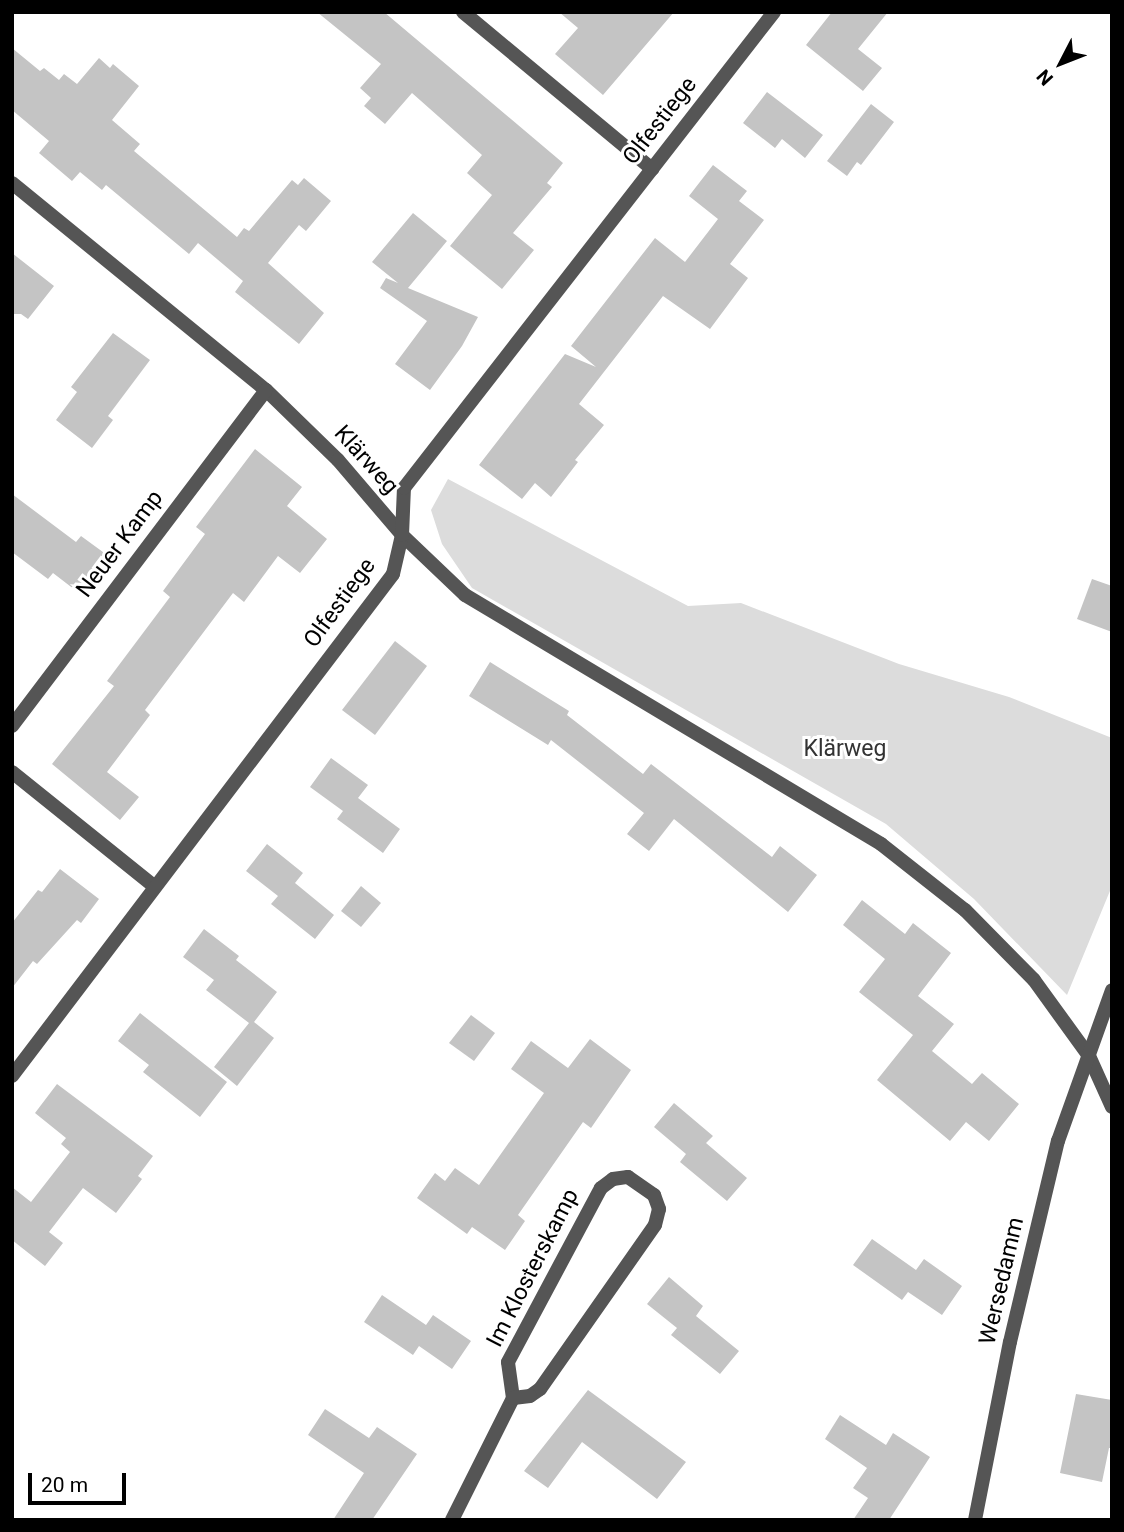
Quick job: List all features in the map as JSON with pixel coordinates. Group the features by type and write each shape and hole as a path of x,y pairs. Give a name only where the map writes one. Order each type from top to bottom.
{"street":[{"path":"463,12 652,169"},
{"name":"Olfestiege","path":"12,1076 393,574 401,535 404,488 774,12"},
{"name":"Klärweg","path":"12,183 266,390 338,460 401,535 465,595 881,844 965,910 1034,980 1089,1056"},
{"name":"Neuer Kamp","path":"12,726 266,390"},
{"path":"12,772 154,886"},
{"name":"Wersedamm","path":"975,1520 1010,1342 1055,1154 1112,990"},
{"path":"1089,1056 1112,1107"},
{"name":"Im Klosterskamp","path":"628,1177 654,1195 659,1209 655,1226 540,1389 530,1396 513,1398 508,1362 601,1188 613,1179 628,1177"},
{"path":"452,1520 513,1398"}],"green space":[{"path":"448,479 688,606 741,603 899,664 1009,697 1112,738 1112,886 1067,995 974,899 886,824 472,588 442,544 431,510"}],"building":[{"path":"317,12 384,12 563,163 547,183 552,187 513,233 534,250 502,289 450,246 492,195 467,173 482,155 412,93 385,124 364,106 371,98 360,88 381,64"},
{"path":"559,12 674,12 603,95 555,54 578,28"},
{"path":"832,12 888,12 858,49 882,68 863,91 806,45"},
{"path":"12,48 40,71 44,68 59,80 64,74 77,84 99,58 110,68 113,64 139,86 112,120 140,144 134,151 237,237 244,228 249,231 292,180 298,185 304,178 331,201 306,231 299,225 268,263 324,313 299,344 235,292 243,281 198,243 189,254 106,185 102,190 80,172 72,181 39,153 49,141 12,110"},
{"path":"767,92 823,135 805,158 782,139 775,148 743,123"},
{"path":"871,104 894,122 861,165 857,162 847,176 827,161"},
{"path":"713,165 747,191 739,201 764,220 730,264 748,278 710,329 663,296 579,404 604,425 575,460 578,462 551,497 535,483 522,499 479,465 565,354 596,367 571,346 655,238 685,262 718,219 689,196"},
{"path":"413,213 447,241 408,288 478,317 462,346 430,390 395,364 427,321 380,288 386,278 398,283 372,262"},
{"path":"12,253 54,286 28,319 21,314 14,314"},
{"path":"113,333 150,360 108,416 113,420 92,448 56,420 77,392 71,387"},
{"path":"255,449 302,487 287,506 327,539 300,573 278,556 244,602 233,593 145,710 150,715 107,772 139,797 120,820 52,764 114,686 107,681 170,597 163,591 205,534 196,527"},
{"path":"12,494 76,542 81,536 107,555 79,593 53,573 48,579 12,552"},
{"path":"1092,579 1112,586 1112,632 1077,619"},
{"path":"395,641 427,666 375,735 342,710"},
{"path":"490,662 569,711 567,715 643,774 651,764 772,857 780,846 817,875 788,912 674,819 649,851 627,834 644,813 551,740 548,745 469,696"},
{"path":"331,758 368,785 358,798 400,829 383,853 337,819 343,811 310,787"},
{"path":"267,844 303,873 295,883 334,915 315,939 271,904 278,896 246,871"},
{"path":"60,869 99,899 81,923 77,920 37,964 33,961 12,988 12,923 38,890 42,892"},
{"path":"361,886 381,903 361,927 341,911"},
{"path":"862,900 905,934 913,923 951,953 918,996 954,1024 932,1051 972,1084 982,1073 1019,1104 989,1141 966,1122 950,1141 877,1080 913,1035 859,992 885,959 843,925"},
{"path":"204,929 239,956 236,960 277,992 254,1022 274,1038 237,1086 214,1067 249,1023 206,990 214,980 183,957"},
{"path":"140,1013 227,1082 200,1117 143,1072 149,1065 118,1041"},
{"path":"471,1015 495,1033 474,1061 449,1043"},
{"path":"590,1039 631,1070 591,1128 583,1122 518,1215 525,1221 505,1250 472,1227 467,1234 417,1198 435,1173 445,1181 455,1168 479,1185 544,1093 511,1069 531,1041 568,1068"},
{"path":"57,1084 153,1156 138,1176 142,1179 116,1213 83,1188 49,1232 63,1243 45,1266 12,1240 12,1187 31,1202 70,1152 61,1144 66,1138 35,1113"},
{"path":"674,1103 713,1136 706,1143 747,1178 727,1201 680,1162 686,1154 654,1127"},
{"path":"872,1239 916,1270 924,1259 962,1286 942,1315 908,1292 902,1300 853,1265"},
{"path":"669,1277 703,1306 696,1316 739,1351 720,1374 671,1335 677,1328 647,1304"},
{"path":"382,1295 426,1325 433,1315 471,1341 452,1369 419,1346 413,1355 364,1322"},
{"path":"588,1390 686,1462 657,1499 582,1442 548,1488 524,1471"},
{"path":"1076,1394 1112,1400 1112,1448 1109,1448 1102,1482 1060,1473"},
{"path":"325,1409 369,1438 377,1427 417,1454 372,1520 333,1520 364,1473 308,1435"},
{"path":"840,1415 886,1445 893,1433 930,1457 889,1520 853,1520 868,1498 853,1488 867,1468 825,1439"}]}
